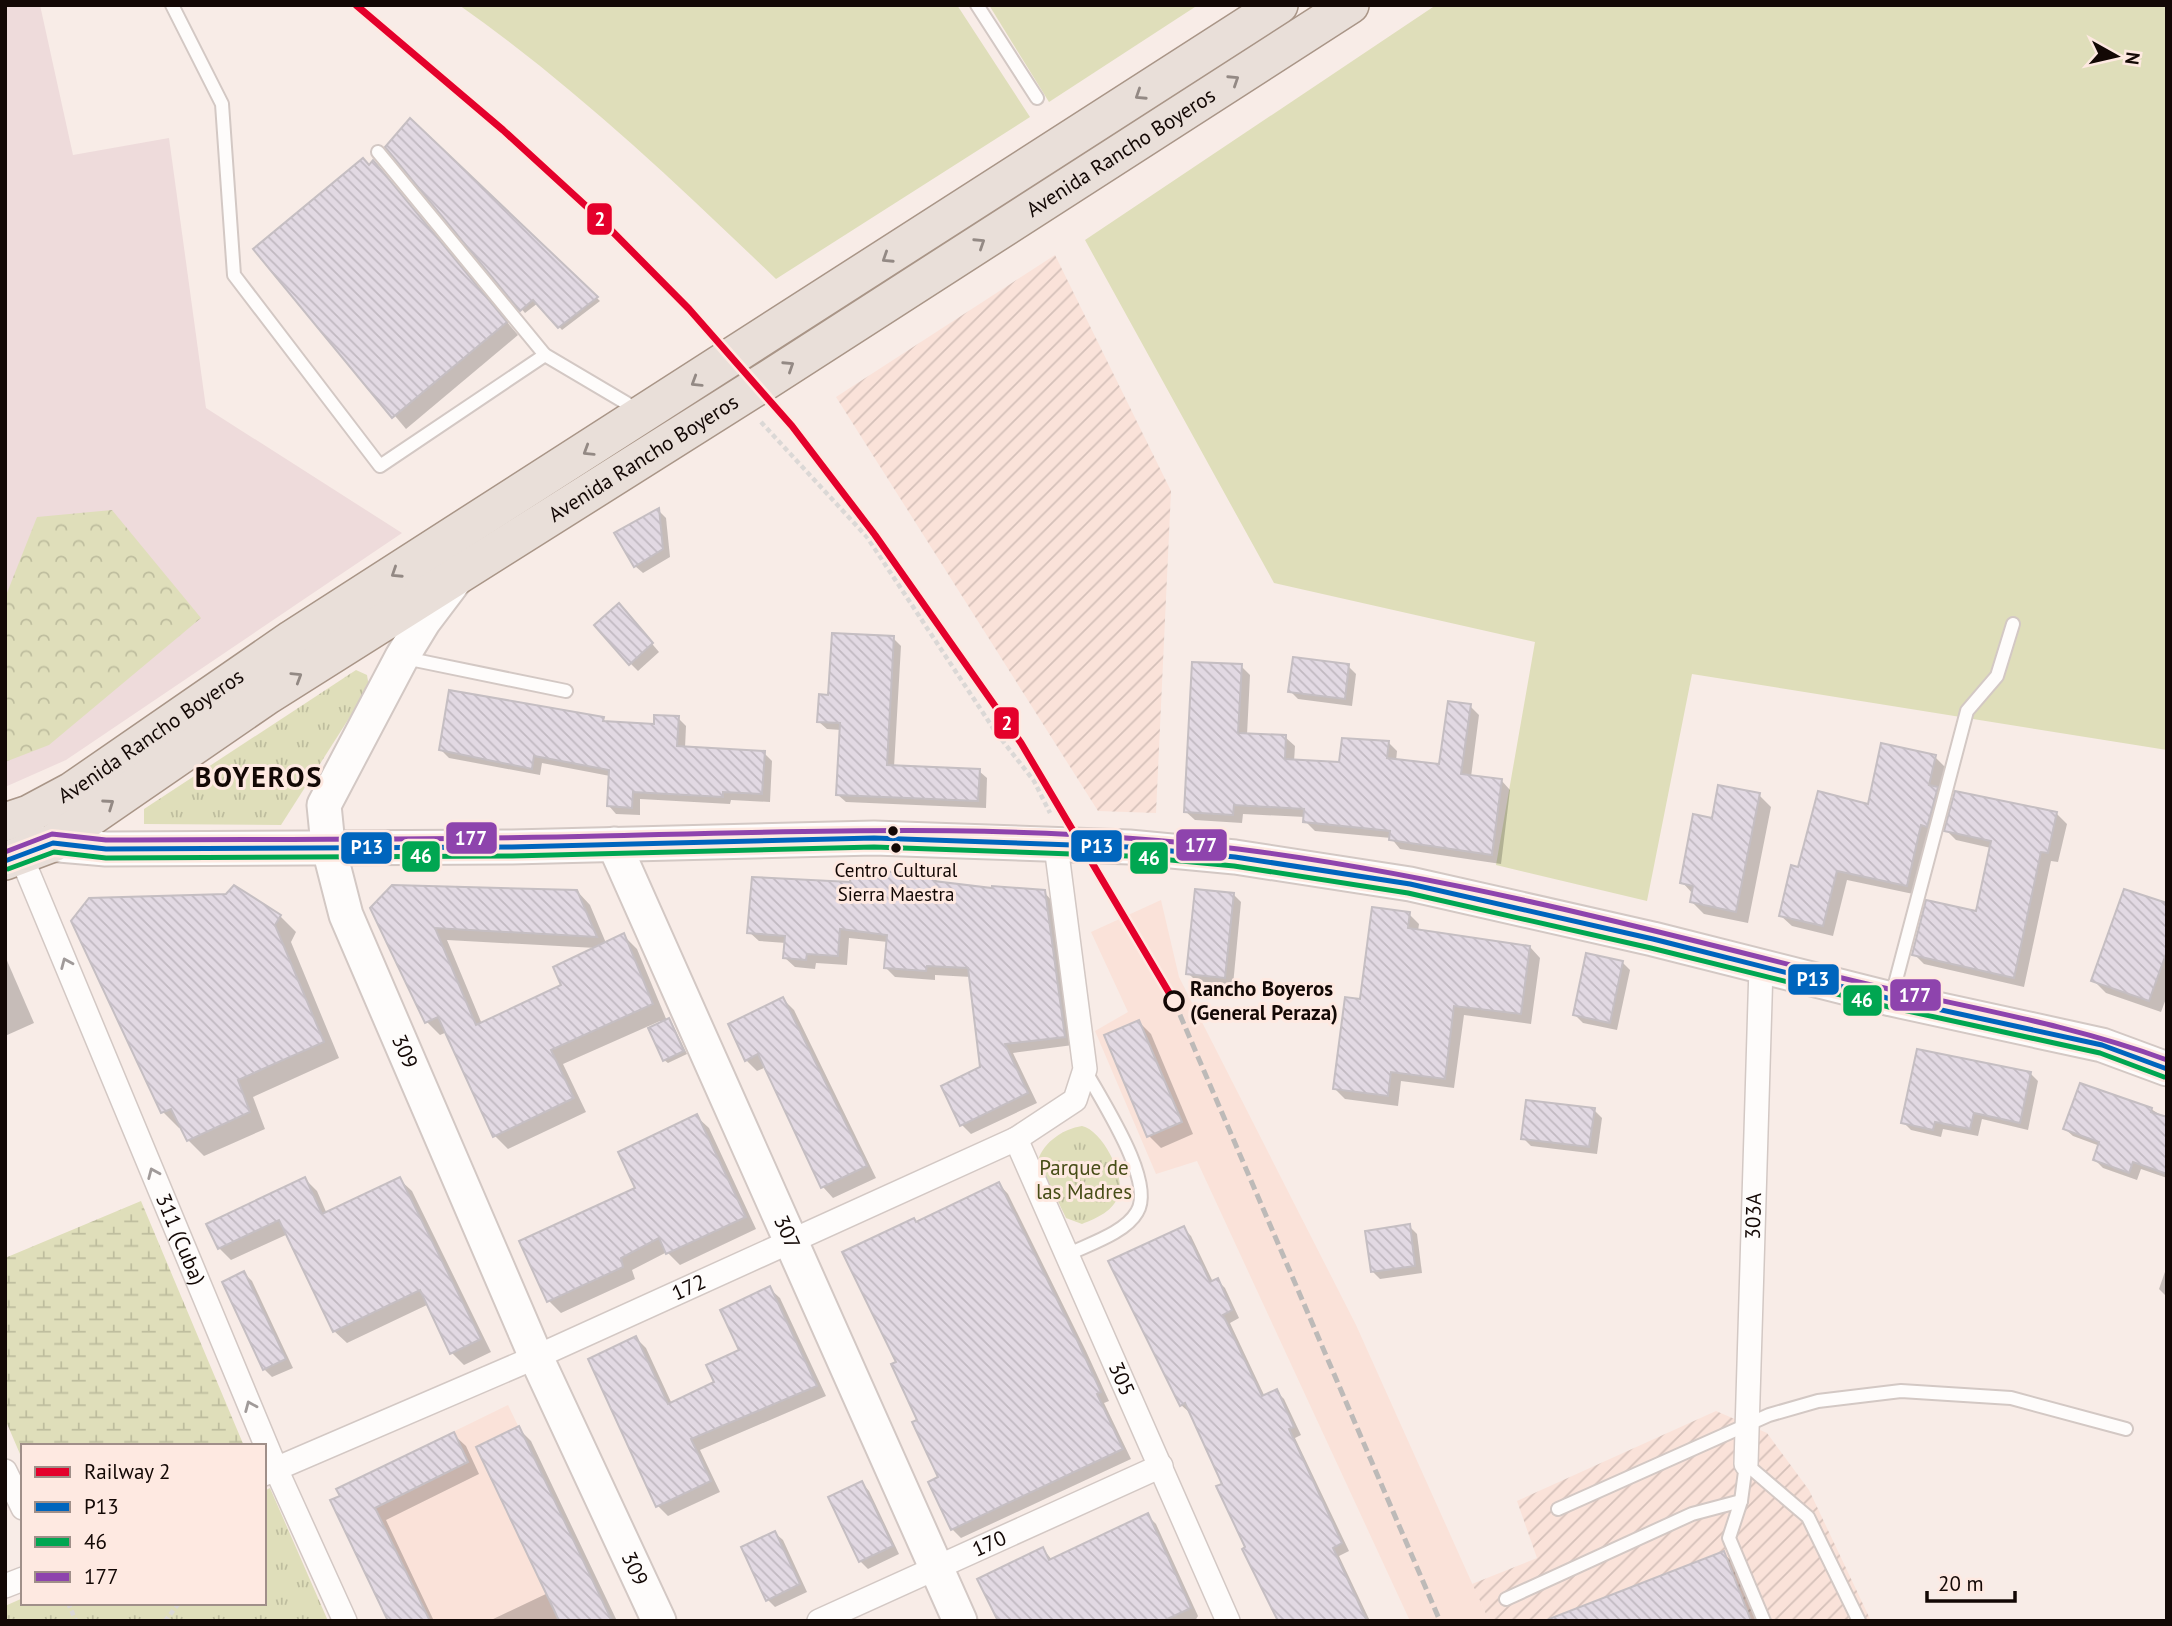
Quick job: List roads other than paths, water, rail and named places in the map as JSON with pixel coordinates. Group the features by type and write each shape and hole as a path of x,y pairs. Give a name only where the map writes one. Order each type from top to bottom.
{"main road":[{"name":"Avenida Rancho Boyeros","path":"5,822 29,814 72,791 292,639 1279,5"},
{"name":"Avenida Rancho Boyeros","path":"21,851 739,398 1350,5"},
{"name":"309","path":"516,496 424,621 402,657 324,806 328,845 346,915 536,1357 659,1621"},
{"path":"21,851 328,845 512,847 874,838 1129,847 1208,854 1343,872 1436,890 1891,999 2102,1045 2167,1069"},
{"name":"307","path":"614,844 960,1621"}],"street":[{"path":"1056,846 1085,1069"},
{"name":"311 (Cuba)","path":"21,851 259,1444"},
{"name":"303A","path":"1746,1464 1761,967"},
{"name":"172","path":"270,1471 536,1357 1016,1139 1075,1100 1085,1069"},
{"name":"305","path":"1016,1139 1069,1254 1228,1621"},
{"name":"170","path":"819,1621 1161,1466"},
{"path":"5,1471 21,1504"},
{"name":"311 (Cuba)","path":"270,1471 345,1621"}],"lane":[{"path":"172,5 222,104 234,275 380,466 545,355"},
{"path":"977,5 1037,98"},
{"path":"378,152 545,355 646,414"},
{"path":"1891,999 1967,711 1997,677 2013,624"},
{"path":"402,657 566,691"},
{"path":"1069,1254 1127,1224 1138,1211 1142,1195 1139,1174 1085,1069"},
{"path":"1558,1509 1769,1415 1818,1401 1901,1391 2011,1398 2126,1429"},
{"path":"1746,1464 1741,1501 1729,1538 1764,1621"},
{"path":"1746,1464 1808,1517 1859,1621"},
{"path":"1506,1599 1692,1514 1741,1501"}],"railway":[{"path":"1174,1001 1440,1621"}],"rail line":[{"name":"2","path":"356,5 503,130 598,217 689,309 792,426 875,535 1021,743 1174,1001"}],"place":[{"name":"Centro Cultural Sierra Maestra","path":"896,848"},
{"name":"Rancho Boyeros (General Peraza)","path":"1174,1001"}],"district":[{"name":"BOYEROS","path":"259,777"}],"park label":[{"name":"Parque de las Madres","path":"1084,1180"}]}
